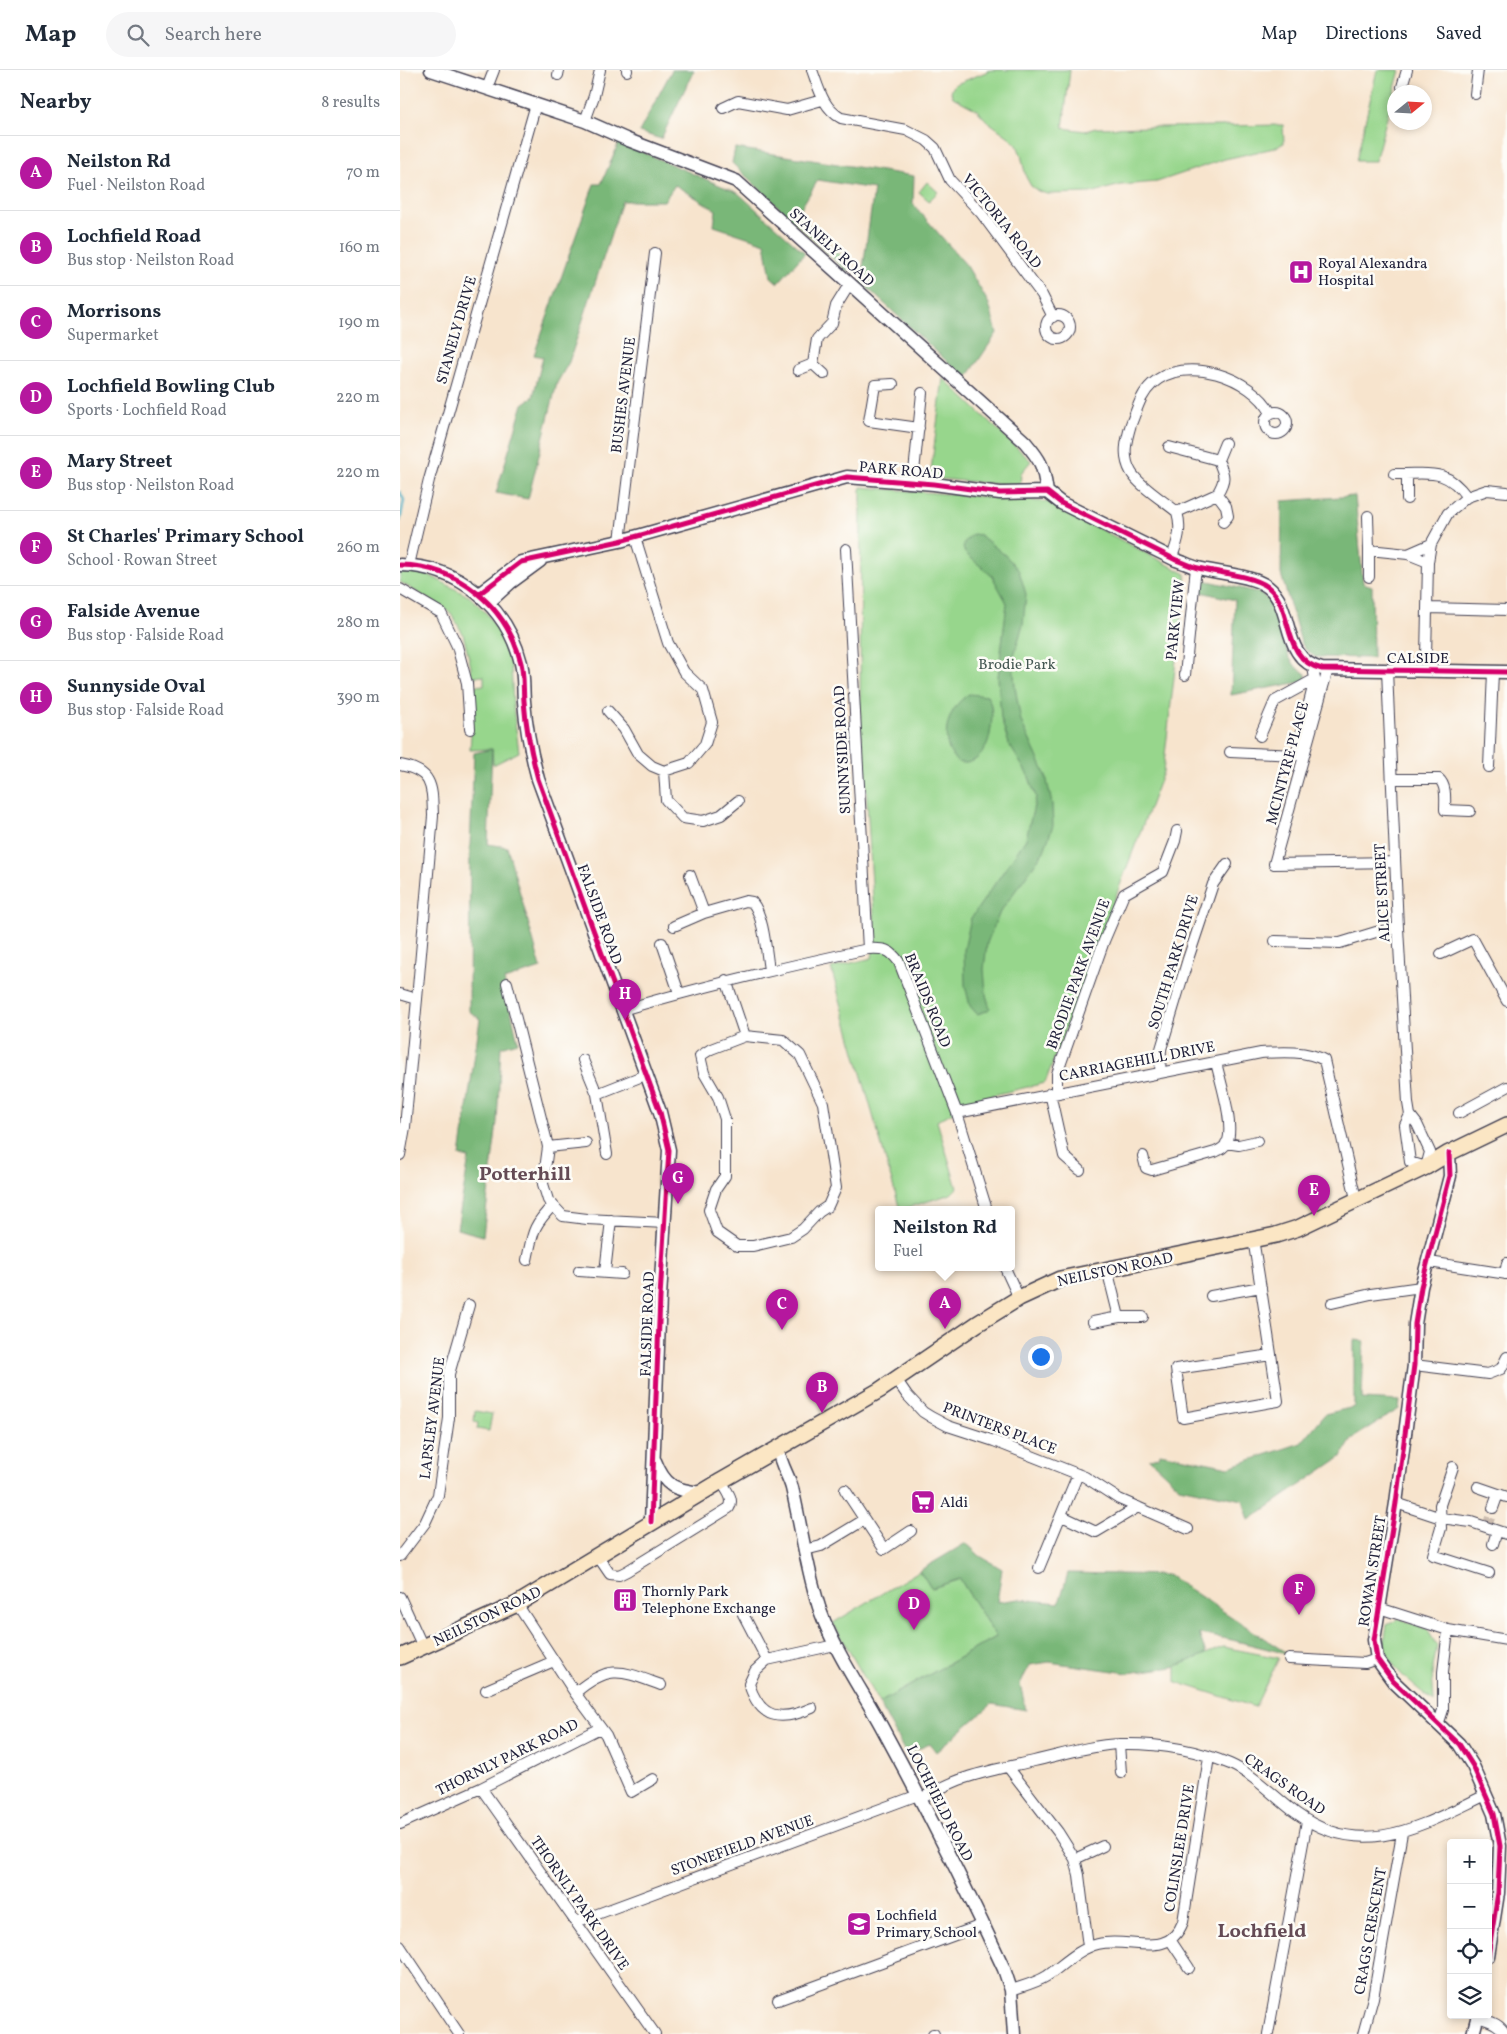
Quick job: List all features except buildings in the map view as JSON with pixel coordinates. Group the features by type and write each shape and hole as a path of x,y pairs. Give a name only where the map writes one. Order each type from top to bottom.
{"main road":[{"name":"NEILSTON ROAD","path":"400,1657 517,1604 651,1522 896,1380 977,1324 1019,1298 1060,1279 1276,1235 1298,1228 1426,1167 1449,1153 1507,1125"}],"street":[{"name":"STANELY ROAD","path":"431,70 585,121 628,140 736,182 1024,442 1040,460 1044,468 1047,492"},
{"path":"487,88 494,70"},
{"path":"585,121 594,96 600,70"},
{"name":"VICTORIA ROAD","path":"812,70 822,100 830,110 841,118 906,130 926,140 934,148 950,180 981,213 1022,267 1042,295 1053,317"},
{"path":"1403,85 1407,70"},
{"path":"1475,94 1478,70"},
{"path":"723,108 738,102 787,110 822,100"},
{"name":"STANELY DRIVE","path":"404,565 536,104"},
{"name":"BUSHES AVENUE","path":"620,541 655,253"},
{"path":"813,364 817,339 832,323 836,306 850,285"},
{"path":"798,370 813,364"},
{"path":"813,364 824,374"},
{"path":"1172,557 1179,538 1180,522 1177,512 1133,476 1126,455 1126,440 1140,399 1153,383 1164,377 1180,372 1202,371 1230,378 1252,391 1264,401 1271,413"},
{"path":"893,384 875,385 869,421 919,428"},
{"path":"913,482 922,393"},
{"path":"1177,512 1218,494 1224,482 1224,474 1218,460 1225,443"},
{"path":"1170,447 1218,460"},
{"path":"1394,474 1444,476 1453,480 1467,497"},
{"path":"1406,499 1407,475"},
{"name":"PARK ROAD","path":"484,598 521,562 620,541 847,478 913,482 1000,494 1047,492"},
{"path":"1426,657 1428,562 1431,544 1448,513 1467,497 1487,490 1507,492"},
{"path":"1047,492 1061,503 1172,557 1196,567 1252,580 1268,587 1278,601 1295,649 1314,673"},
{"path":"1218,494 1226,506 1228,516 1223,522"},
{"path":"1368,516 1369,577"},
{"path":"608,711 624,729 638,754 652,766 664,770 689,763 705,744 712,722 704,690 684,672 668,643 635,537"},
{"path":"1408,554 1431,544"},
{"name":"SUNNYSIDE ROAD","path":"846,549 868,949"},
{"path":"1370,550 1408,554 1428,562"},
{"path":"404,565 434,569 453,577 484,598"},
{"name":"PARK VIEW","path":"1185,675 1196,567"},
{"path":"400,589 440,613 445,622 457,646 467,683 470,728"},
{"name":"FALSIDE ROAD","path":"484,598 504,622 520,662 528,744 535,770 660,1112 669,1150 651,1522"},
{"path":"1428,608 1507,610"},
{"path":"1260,736 1275,701 1314,673 1328,669"},
{"name":"CALSIDE","path":"1328,669 1507,672"},
{"name":"MCINTYRE PLACE","path":"1328,669 1274,864 1395,862"},
{"name":"ALICE STREET","path":"1387,670 1398,928 1410,1115 1405,1126 1410,1162 1426,1167 1430,1152 1417,1124 1410,1115"},
{"path":"1489,767 1493,672"},
{"path":"1230,752 1296,755 1314,673"},
{"path":"400,765 411,767 429,779 432,791 433,816 417,999 400,1155"},
{"path":"664,770 666,800 684,818 703,820 721,815 738,801"},
{"path":"1392,779 1439,779 1443,783 1444,788 1445,810 1470,811"},
{"name":"BRODIE PARK AVENUE","path":"1080,1170 1064,1156 1054,1092 1057,1074 1104,941 1124,894 1163,872 1175,842 1177,831"},
{"name":"SOUTH PARK DRIVE","path":"1160,1072 1161,1049 1188,959 1213,884 1227,864"},
{"path":"690,875 704,912"},
{"path":"674,926 704,912 746,901 752,902 756,907 761,925 769,970"},
{"path":"1275,941 1340,943 1376,932 1398,928"},
{"path":"1442,954 1473,939 1507,1001"},
{"path":"662,943 679,993"},
{"name":"BRAIDS ROAD","path":"622,1010 726,980 868,949 884,948 893,954 899,962 957,1113 986,1206"},
{"path":"726,980 745,1036"},
{"path":"508,982 548,1147 543,1184 548,1200 563,1216 665,1223"},
{"path":"400,994 417,999"},
{"path":"745,1036 783,1040 800,1055 823,1103 836,1188 828,1206 819,1212 803,1229 791,1237 753,1246 737,1246 717,1232 709,1210 716,1189 725,1176 725,1119 718,1097 704,1073 700,1056 711,1049 745,1036"},
{"name":"CARRIAGEHILL DRIVE","path":"957,1113 1054,1092 1261,1053 1290,1052 1318,1056 1324,1060 1356,1199"},
{"path":"583,1060 597,1094 607,1154"},
{"path":"1143,1156 1146,1168 1152,1170 1215,1152 1226,1143 1230,1128 1216,1062"},
{"path":"597,1094 645,1075"},
{"path":"1459,1114 1507,1087"},
{"path":"1226,1143 1239,1145 1257,1141"},
{"path":"548,1147 586,1143"},
{"name":"ROWAN STREET","path":"1377,1659 1374,1640 1396,1503 1414,1365 1415,1324 1422,1287 1450,1176 1449,1153"},
{"path":"527,1260 532,1233 538,1220 553,1205"},
{"path":"605,1272 611,1220"},
{"path":"1253,1239 1261,1287 1278,1401 1183,1418 1176,1369 1271,1355"},
{"path":"1429,1262 1506,1274 1507,1264"},
{"path":"1107,1269 1119,1318"},
{"path":"579,1271 622,1274"},
{"path":"1006,1271 1019,1298"},
{"path":"1211,1296 1261,1287"},
{"path":"1332,1303 1371,1294 1422,1287"},
{"name":"LAPSLEY AVENUE","path":"400,1556 425,1523 438,1495 449,1418 450,1374 469,1305"},
{"path":"1093,1322 1143,1317"},
{"path":"1414,1365 1488,1374 1500,1369 1507,1357"},
{"name":"PRINTERS PLACE","path":"896,1380 907,1396 923,1412 948,1426 994,1441 1078,1474 1119,1499 1188,1529"},
{"name":"LOCHFIELD ROAD","path":"778,1449 781,1464 791,1485 813,1588 835,1645 871,1706 919,1797 1004,1969 1011,1990 1014,2034"},
{"path":"653,1457 659,1472 668,1484 682,1490 701,1493"},
{"path":"1453,1467 1440,1505 1441,1528 1433,1555 1489,1573"},
{"path":"1039,1568 1078,1474"},
{"path":"597,1555 610,1574 619,1575 627,1571 729,1508 732,1504 731,1499 720,1482"},
{"path":"1478,1487 1502,1495 1493,1508"},
{"path":"845,1490 884,1549 911,1530"},
{"path":"1396,1503 1441,1518 1471,1522 1502,1533 1493,1544"},
{"path":"1062,1516 1096,1532 1138,1507"},
{"path":"805,1550 821,1546 864,1520"},
{"path":"400,1597 423,1647"},
{"name":"THORNLY PARK ROAD","path":"400,1824 481,1788 600,1728 554,1662 517,1604"},
{"path":"1379,1608 1448,1630 1507,1640"},
{"path":"743,1614 767,1660"},
{"path":"1438,1725 1443,1710 1443,1672 1448,1630"},
{"path":"812,1708 787,1716 774,1716 763,1710 754,1698 749,1684 755,1671 767,1660 835,1645"},
{"path":"1289,1659 1364,1663 1377,1659 1393,1680 1459,1744 1473,1766 1486,1795 1504,1845 1492,1931"},
{"path":"486,1690 554,1662"},
{"path":"575,1693 604,1675 616,1672 625,1672 661,1685"},
{"path":"600,1728 611,1745 631,1792 652,1780"},
{"path":"1119,1744 1121,1773"},
{"name":"CRAGS ROAD","path":"919,1797 966,1777 1076,1751 1119,1744 1164,1746 1189,1750 1209,1756 1242,1769 1308,1821 1338,1834 1358,1837 1376,1837 1402,1833 1486,1795"},
{"name":"COLINSLEE DRIVE","path":"1171,1941 1176,1936 1183,1922 1209,1756"},
{"path":"1008,1767 1058,1832 1075,1859 1080,1875 1088,1947"},
{"name":"THORNLY PARK DRIVE","path":"481,1788 655,2034"},
{"name":"STONEFIELD AVENUE","path":"576,1922 919,1797"},
{"path":"1268,2034 1308,1821"},
{"name":"CRAGS CRESCENT","path":"1364,2034 1374,1998 1402,1833"},
{"path":"1075,1859 1103,1846"},
{"path":"778,2000 982,1925"},
{"path":"1011,1990 1046,1976 1088,1947 1107,1942 1153,1944 1171,1941 1189,1968"},
{"path":"400,1946 458,2034"},
{"path":"1473,2034 1477,2019"},
{"path":"1485,2019 1503,2029 1505,2034"}],"green space":[{"path":"672,70 694,70 661,139 639,132"},
{"path":"991,70 1070,70 1063,128 1085,131 1096,128 1283,125 1284,143 1274,148 1225,159 1157,182 1121,185 1090,193 1047,194 1031,186 1026,177 1017,145 987,121 977,110 953,97 951,92 954,85"},
{"path":"1377,70 1400,70 1396,85 1387,85 1387,117 1375,161 1356,161"},
{"path":"619,142 738,193 805,253 778,283 771,277 765,243 714,226 716,210 675,185 664,201 622,201 569,362 557,383 528,499 496,493 523,404 533,397 543,357 534,355 594,184 601,184"},
{"path":"735,148 914,176 913,204 967,266 989,304 997,333 966,379 861,282 874,189 818,180 798,213 838,253 849,260 848,273 732,163"},
{"path":"927,182 938,192 929,201 919,192"},
{"path":"943,378 1031,461 1021,473 1020,486 930,478"},
{"name":"Brodie Park","path":"861,487 1048,502 1186,574 1163,772 1045,1083 976,1099 937,1121 957,1188 951,1194 913,1206 899,1206 831,968 872,958 875,933 866,786 860,724"},
{"path":"1355,496 1363,583 1372,586 1373,658 1315,657 1305,649 1301,642 1281,574 1282,501"},
{"path":"973,534 980,535 1006,556 1019,571 1026,594 1023,624 1013,659 1015,687 1021,721 1046,776 1052,804 1053,826 1044,851 1000,912 987,943 984,969 986,995 990,1008 977,1014 970,1006 965,985 964,950 971,918 1026,839 1036,797 1029,777 1009,744 1001,719 998,677 1007,603 992,576 965,553 964,544"},
{"path":"400,569 429,575 470,597 487,614 502,635 511,661 513,706 519,752 493,765 492,749 470,750 474,689 475,686 484,685 484,676 474,677 470,673 471,667 463,634 451,613 400,582"},
{"path":"1204,580 1257,592 1274,603 1289,657 1296,667 1306,674 1306,681 1231,695 1235,600 1201,592"},
{"path":"969,694 987,696 992,714 989,739 982,754 974,760 963,763 958,762 949,750 946,732 951,714 962,699"},
{"path":"492,749 488,844 507,847 541,968 504,980 518,1042 501,1047 497,1122 483,1236 457,1229 469,1158 460,1156 480,1019 469,1011 470,846 474,753"},
{"path":"1354,1340 1364,1341 1362,1399 1400,1401 1399,1409 1353,1438 1341,1457 1249,1520 1243,1500 1179,1487 1149,1459 1159,1457 1160,1453 1229,1467 1301,1443 1325,1414 1354,1407"},
{"path":"475,1411 492,1414 489,1431 477,1429 478,1423 474,1422"},
{"path":"966,1543 980,1556 1002,1569 997,1602 1019,1599 1059,1603 1068,1573 1168,1575 1288,1654 1199,1634 1206,1654 1173,1667 1128,1673 1049,1662 1030,1665 1020,1684 1026,1710 992,1704 936,1752 930,1744 906,1754 879,1703 996,1637 960,1579 932,1588 919,1571"},
{"path":"919,1571 932,1588 960,1579 996,1637 879,1703 833,1623"},
{"path":"1399,1619 1427,1629 1437,1646 1432,1673 1434,1702 1404,1677 1388,1654 1385,1643 1387,1625"},
{"path":"1223,1647 1279,1658 1255,1707 1176,1682 1176,1666"}],"waterway":[{"path":"400,492 404,500 400,521"}],"tunnel":[{"path":"1487,1527 1493,1508"}],"cycle path":[{"path":"479,594 521,562 620,541 847,477 934,484 1000,493 1047,492 1061,503 1176,560 1198,568 1253,580 1268,587 1282,607 1294,644 1300,655 1309,663 1322,669 1507,672"},
{"path":"400,565 421,567 460,581 492,607 514,642 522,668 526,721 538,779 660,1112 669,1150 660,1297 651,1522"},
{"path":"1449,1153 1450,1176 1421,1287 1415,1324 1414,1365 1396,1503 1374,1640 1377,1659 1393,1681 1459,1744 1473,1766 1494,1814 1500,1846 1498,1893 1492,1931"}],"place":[{"name":"Royal Alexandra Hospital","path":"1301,272"},
{"name":"Sunnyside Oval","path":"625,1020"},
{"name":"Falside Avenue","path":"678,1204"},
{"name":"Mary Street","path":"1314,1216"},
{"name":"Neilston Rd","path":"945,1329"},
{"name":"Morrisons","path":"782,1330"},
{"name":"Lochfield Road","path":"822,1413"},
{"name":"Aldi","path":"923,1502"},
{"name":"Thornly Park Telephone Exchange","path":"625,1600"},
{"name":"St Charles' Primary School","path":"1299,1615"},
{"name":"Lochfield Bowling Club","path":"914,1630"},
{"name":"Lochfield Primary School","path":"859,1924"}],"district":[{"name":"Potterhill","path":"525,1173"},
{"name":"Lochfield","path":"1262,1930"}]}
